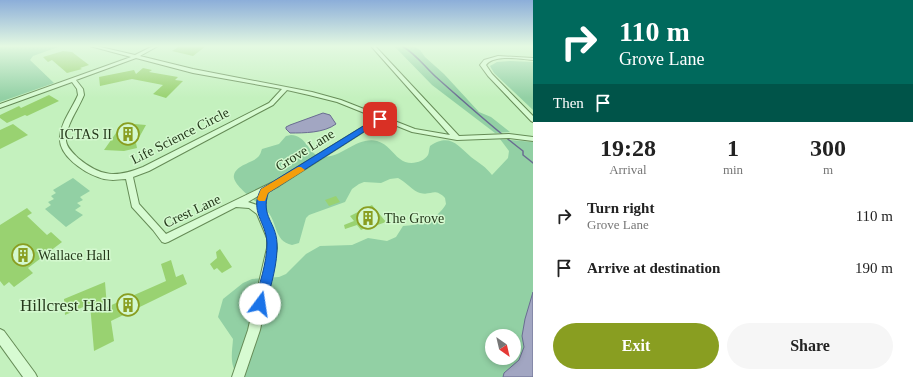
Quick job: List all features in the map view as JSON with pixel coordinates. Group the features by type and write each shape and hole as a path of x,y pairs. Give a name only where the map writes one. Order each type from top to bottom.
{"street":[{"path":"0,106 118,64"},
{"path":"162,64 193,71 286,88 339,101 380,119 414,131 457,138 509,136 533,139"},
{"path":"389,64 457,138"},
{"path":"484,64 483,65 490,75 533,120"},
{"name":"Life Science Circle","path":"74,80 80,90 81,96 64,134 65,148 78,162 98,175 114,178 129,177 271,104 286,88"},
{"name":"Grove Lane","path":"232,206 264,191 380,119"},
{"name":"Crest Lane","path":"129,177 135,205 165,239 232,206"},
{"path":"238,377 254,330 271,255 271,235 261,212 261,200 264,191"},
{"path":"232,206 248,204 261,212"},
{"path":"0,335 31,377"}],"green space":[{"path":"0,64 34,64 54,83 0,102"},
{"path":"411,64 432,64 479,112 491,117 510,132 495,133 432,85"},
{"path":"494,64 533,64 533,110 494,73 490,66"},
{"path":"286,136 296,136 304,141 315,154 326,157 340,153 361,142 369,140 377,141 387,146 403,161 415,163 426,158 430,146 437,142 448,141 457,145 485,167 492,175 508,158 509,151 500,139 533,142 533,377 239,377 232,364 233,339 218,317 223,299 243,283 252,279 279,277 286,274 306,254 320,246 352,245 368,238 387,241 396,237 403,226 422,223 438,214 446,204 445,198 438,193 420,193 398,178 390,179 381,183 364,182 352,189 345,202 309,215 306,218 299,243 292,245 286,243 279,235 270,214 246,194 234,179 235,172 241,166 258,157 262,149 279,144"},
{"path":"73,178 90,191 80,197 83,200 77,203 81,206 75,210 83,215 66,227 45,209 51,205 48,202 54,199 51,196 56,193 53,190"}],"water":[{"path":"323,113 330,115 336,124 320,131 308,133 290,133 286,129 286,127 290,125"},
{"path":"533,292 533,377 503,377 504,373 513,365 521,365 521,355 524,347 522,336 525,319"}],"building":[{"path":"56,64 87,64 89,65 80,68 82,69 67,73"},
{"path":"143,68 152,70 149,72 178,77 175,80 183,81 166,98 153,94 163,85 132,79 100,86 99,77 134,70 136,74"},
{"path":"49,95 59,101 27,116 25,115 7,123 0,118 0,115 19,106 21,108"},
{"name":"ICTAS II","path":"123,123 146,125 136,143 137,148 124,151 104,150"},
{"path":"13,124 28,135 0,149 0,130"},
{"path":"336,196 340,202 329,206 325,200"},
{"name":"The Grove","path":"372,205 386,222 361,230 357,225 345,229 344,225 354,221 350,216"},
{"name":"Wallace Hall","path":"27,208 32,213 27,216 47,235 51,232 62,242 28,268 33,273 14,287 9,282 4,286 0,281 0,225"},
{"path":"220,249 232,267 222,273 217,268 214,270 210,264 217,258 216,252"},
{"name":"Hillcrest Hall","path":"171,260 176,277 183,274 187,284 111,321 114,341 94,351 90,304 65,315 64,299 105,282 107,307 166,281 161,264"}],"waterway":[{"path":"423,64 436,77 479,115 523,151 523,155 533,163"}],"slow traffic":[{"path":"262,199 264,191 301,170"}],"place":[{"name":"ICTAS II","path":"128,134"},
{"name":"The Grove","path":"368,218"},
{"name":"Wallace Hall","path":"23,255"},
{"name":"Hillcrest Hall","path":"128,305"}],"route":[{"path":"260,304 269,268 272,243 270,232 261,214 261,200 264,191 303,169 380,119"}]}
